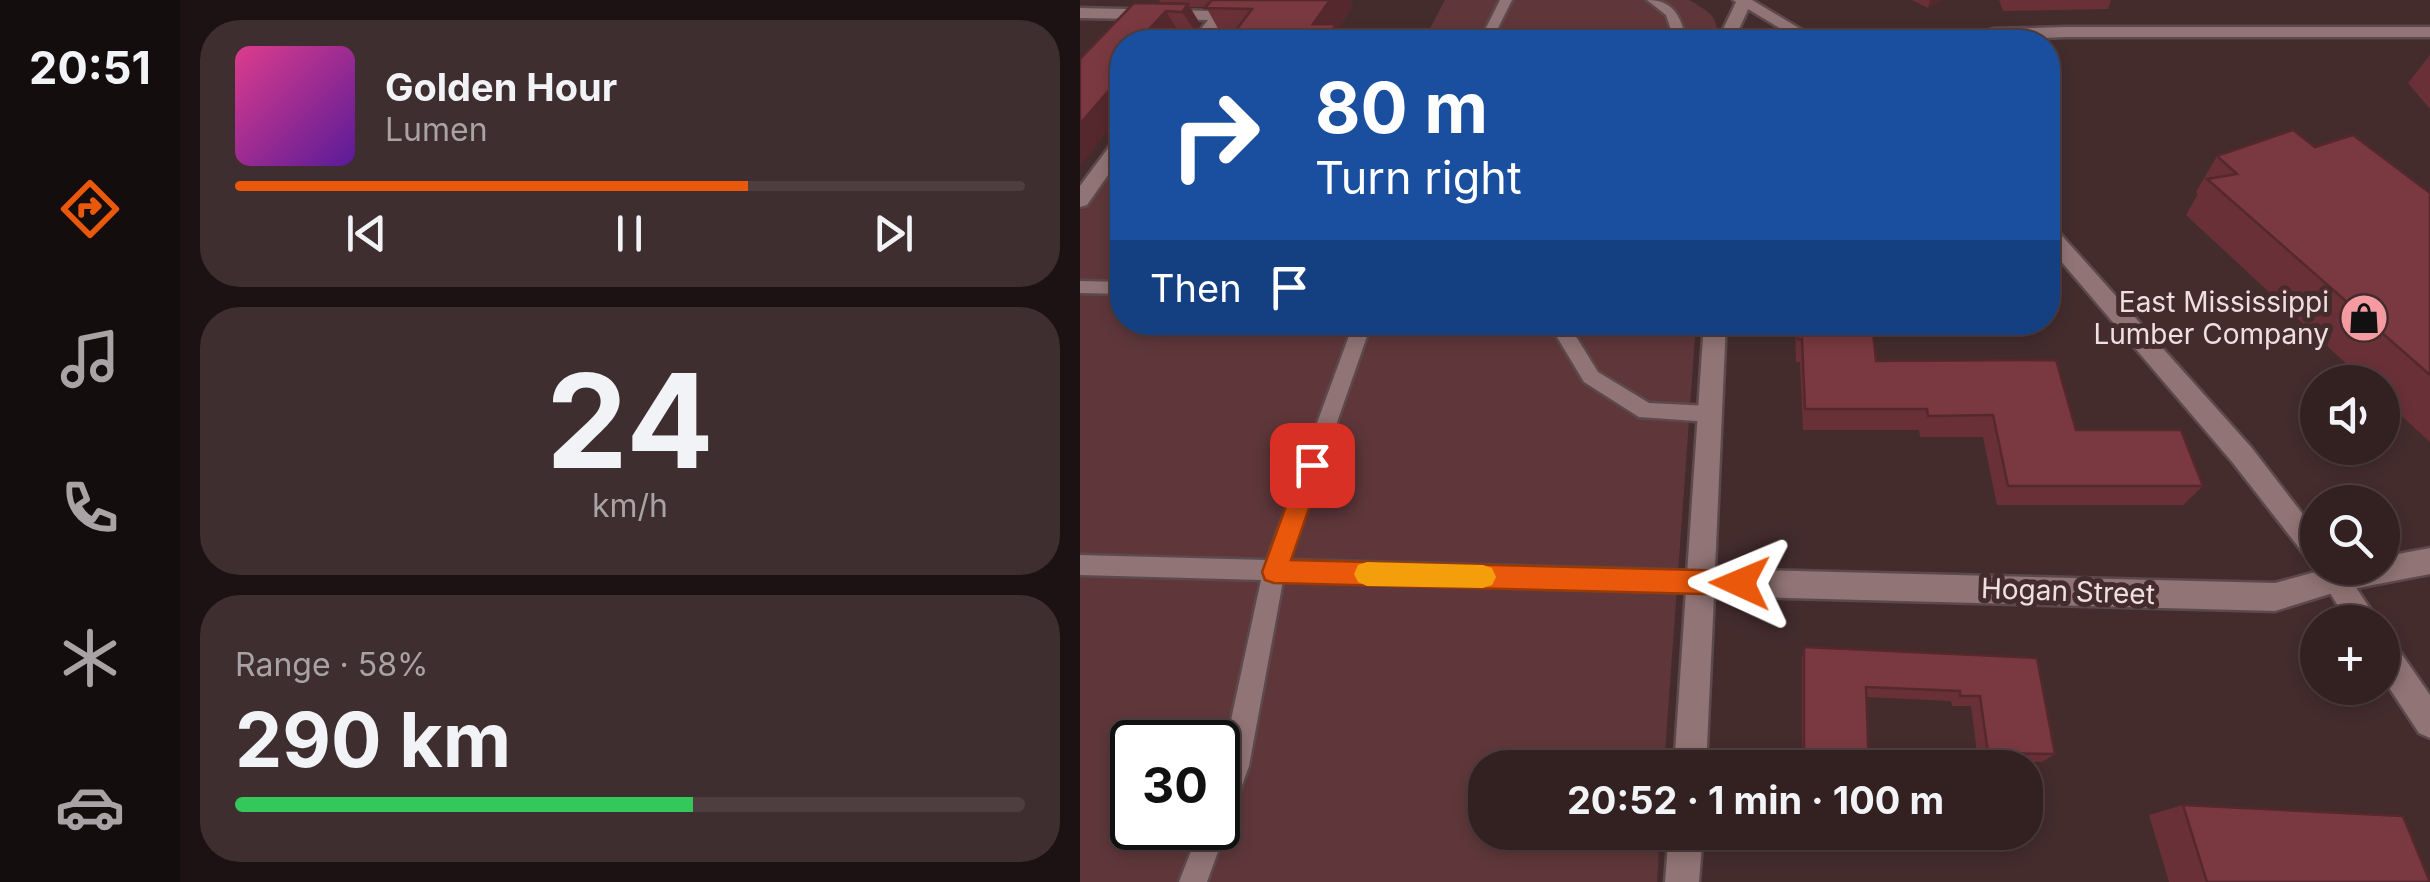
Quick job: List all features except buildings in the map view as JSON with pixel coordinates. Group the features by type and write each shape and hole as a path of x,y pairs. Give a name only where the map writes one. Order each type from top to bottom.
{"street":[{"path":"1209,30 1232,0"},
{"path":"1730,30 1744,0 1794,30"},
{"path":"1080,13 1220,16"},
{"path":"2060,32 2430,32"},
{"path":"1080,200 1110,159"},
{"path":"2060,247 2242,455 2300,532"},
{"path":"1691,750 1714,335"},
{"name":"Hogan Street","path":"2400,565 2430,561"},
{"name":"Hogan Street","path":"1702,582 2274,597 2302,585"},
{"path":"2400,677 2430,722"},
{"path":"1682,882 1685,850"}],"lane":[{"path":"1492,30 1506,0"},
{"path":"1653,0 1672,13 1678,30"},
{"path":"1080,287 1110,288"},
{"path":"1240,746 1274,572 1358,335"},
{"path":"1564,335 1592,378 1646,411 1710,414"},
{"path":"1080,566 1702,582"},
{"path":"1193,882 1205,850"}],"shaded area":[{"path":"1445,0 1689,0 1712,16 1717,26 1717,30 1429,30"},
{"path":"1110,171 1110,335 1695,335 1665,750 1468,750 1468,850 1659,850 1657,882 1080,882 1080,211"}],"slow traffic":[{"path":"1367,574 1483,577"}],"place":[{"name":"East Mississippi Lumber Company","path":"2364,318"}],"route":[{"path":"1312,465 1274,572 1740,583"}]}
